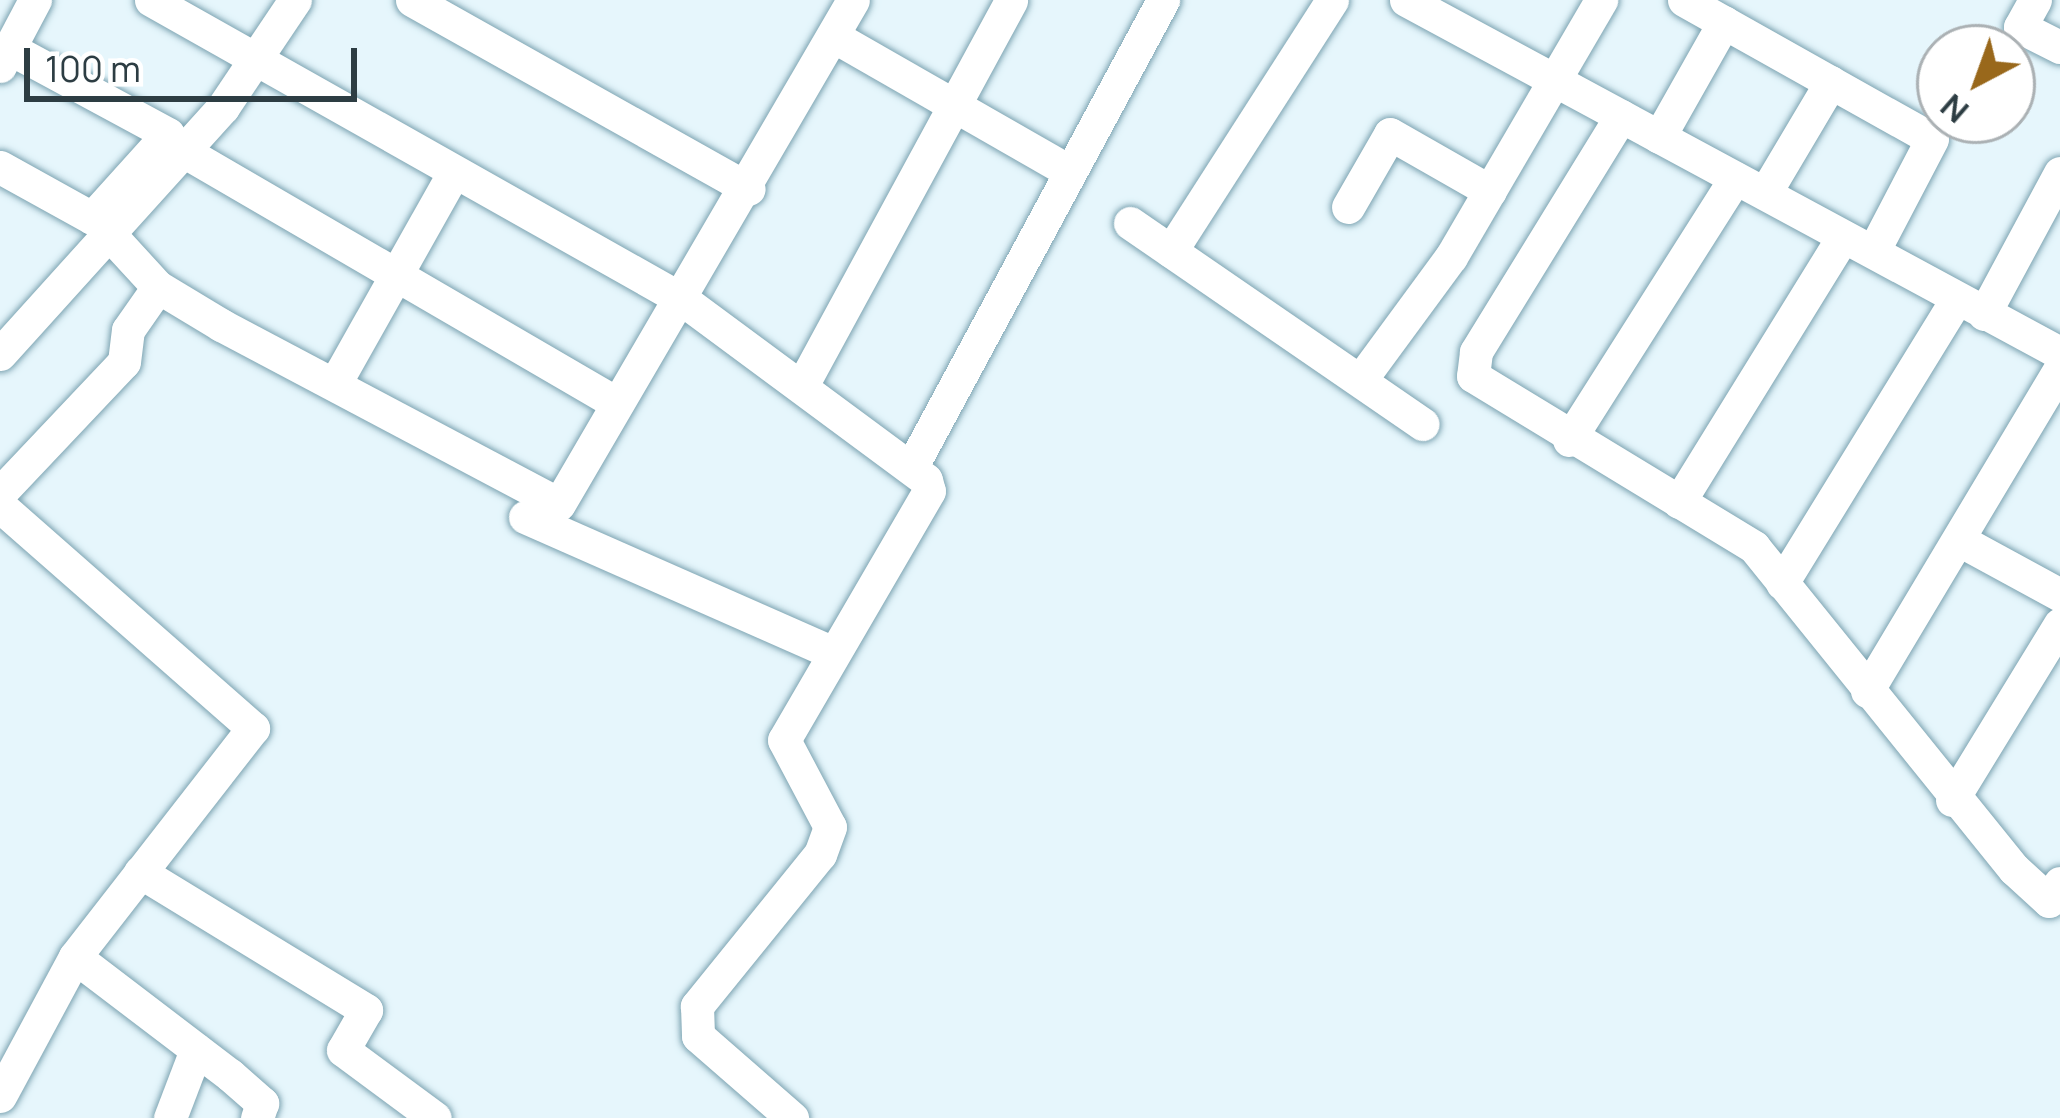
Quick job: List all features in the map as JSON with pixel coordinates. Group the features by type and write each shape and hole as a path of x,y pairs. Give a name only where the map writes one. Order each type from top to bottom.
{"street":[{"path":"0,167 92,218 168,134 5,57 35,0"},
{"path":"151,0 683,300 804,382 911,468 929,491 784,740 830,826 820,854 697,1006 698,1036 792,1118"},
{"path":"0,354 185,152 257,60 295,0"},
{"path":"412,0 749,189"},
{"path":"112,237 158,287 338,378 560,504 615,402 749,189 853,0"},
{"path":"804,382 1011,0"},
{"path":"911,468 1163,0"},
{"path":"1171,251 1332,0"},
{"path":"1406,0 1444,9 1621,116 2060,353"},
{"path":"1362,377 1490,191 1600,0"},
{"path":"1684,0 1832,82 1916,120"},
{"path":"2035,0 2020,26 2060,47"},
{"path":"1659,136 1724,22"},
{"path":"833,36 1070,172"},
{"path":"1569,440 1750,186 1832,82"},
{"path":"1621,116 1472,363 1488,394 1754,547 1952,800 2050,901 2060,883"},
{"path":"1348,207 1390,134 1490,191"},
{"path":"1679,502 1927,144"},
{"path":"185,152 615,402"},
{"path":"338,378 453,173"},
{"path":"1782,583 2060,173"},
{"path":"1130,223 1362,377 1423,424"},
{"path":"0,494 124,362 128,330 158,287"},
{"path":"1867,691 2060,369"},
{"path":"0,506 253,728 75,957 0,1096"},
{"path":"525,517 833,653"},
{"path":"1961,541 2060,595"},
{"path":"1952,800 2060,624"},
{"path":"140,872 366,1010 343,1050 392,1104 435,1118"},
{"path":"75,957 262,1103 257,1118"},
{"path":"170,1118 196,1051"}]}
